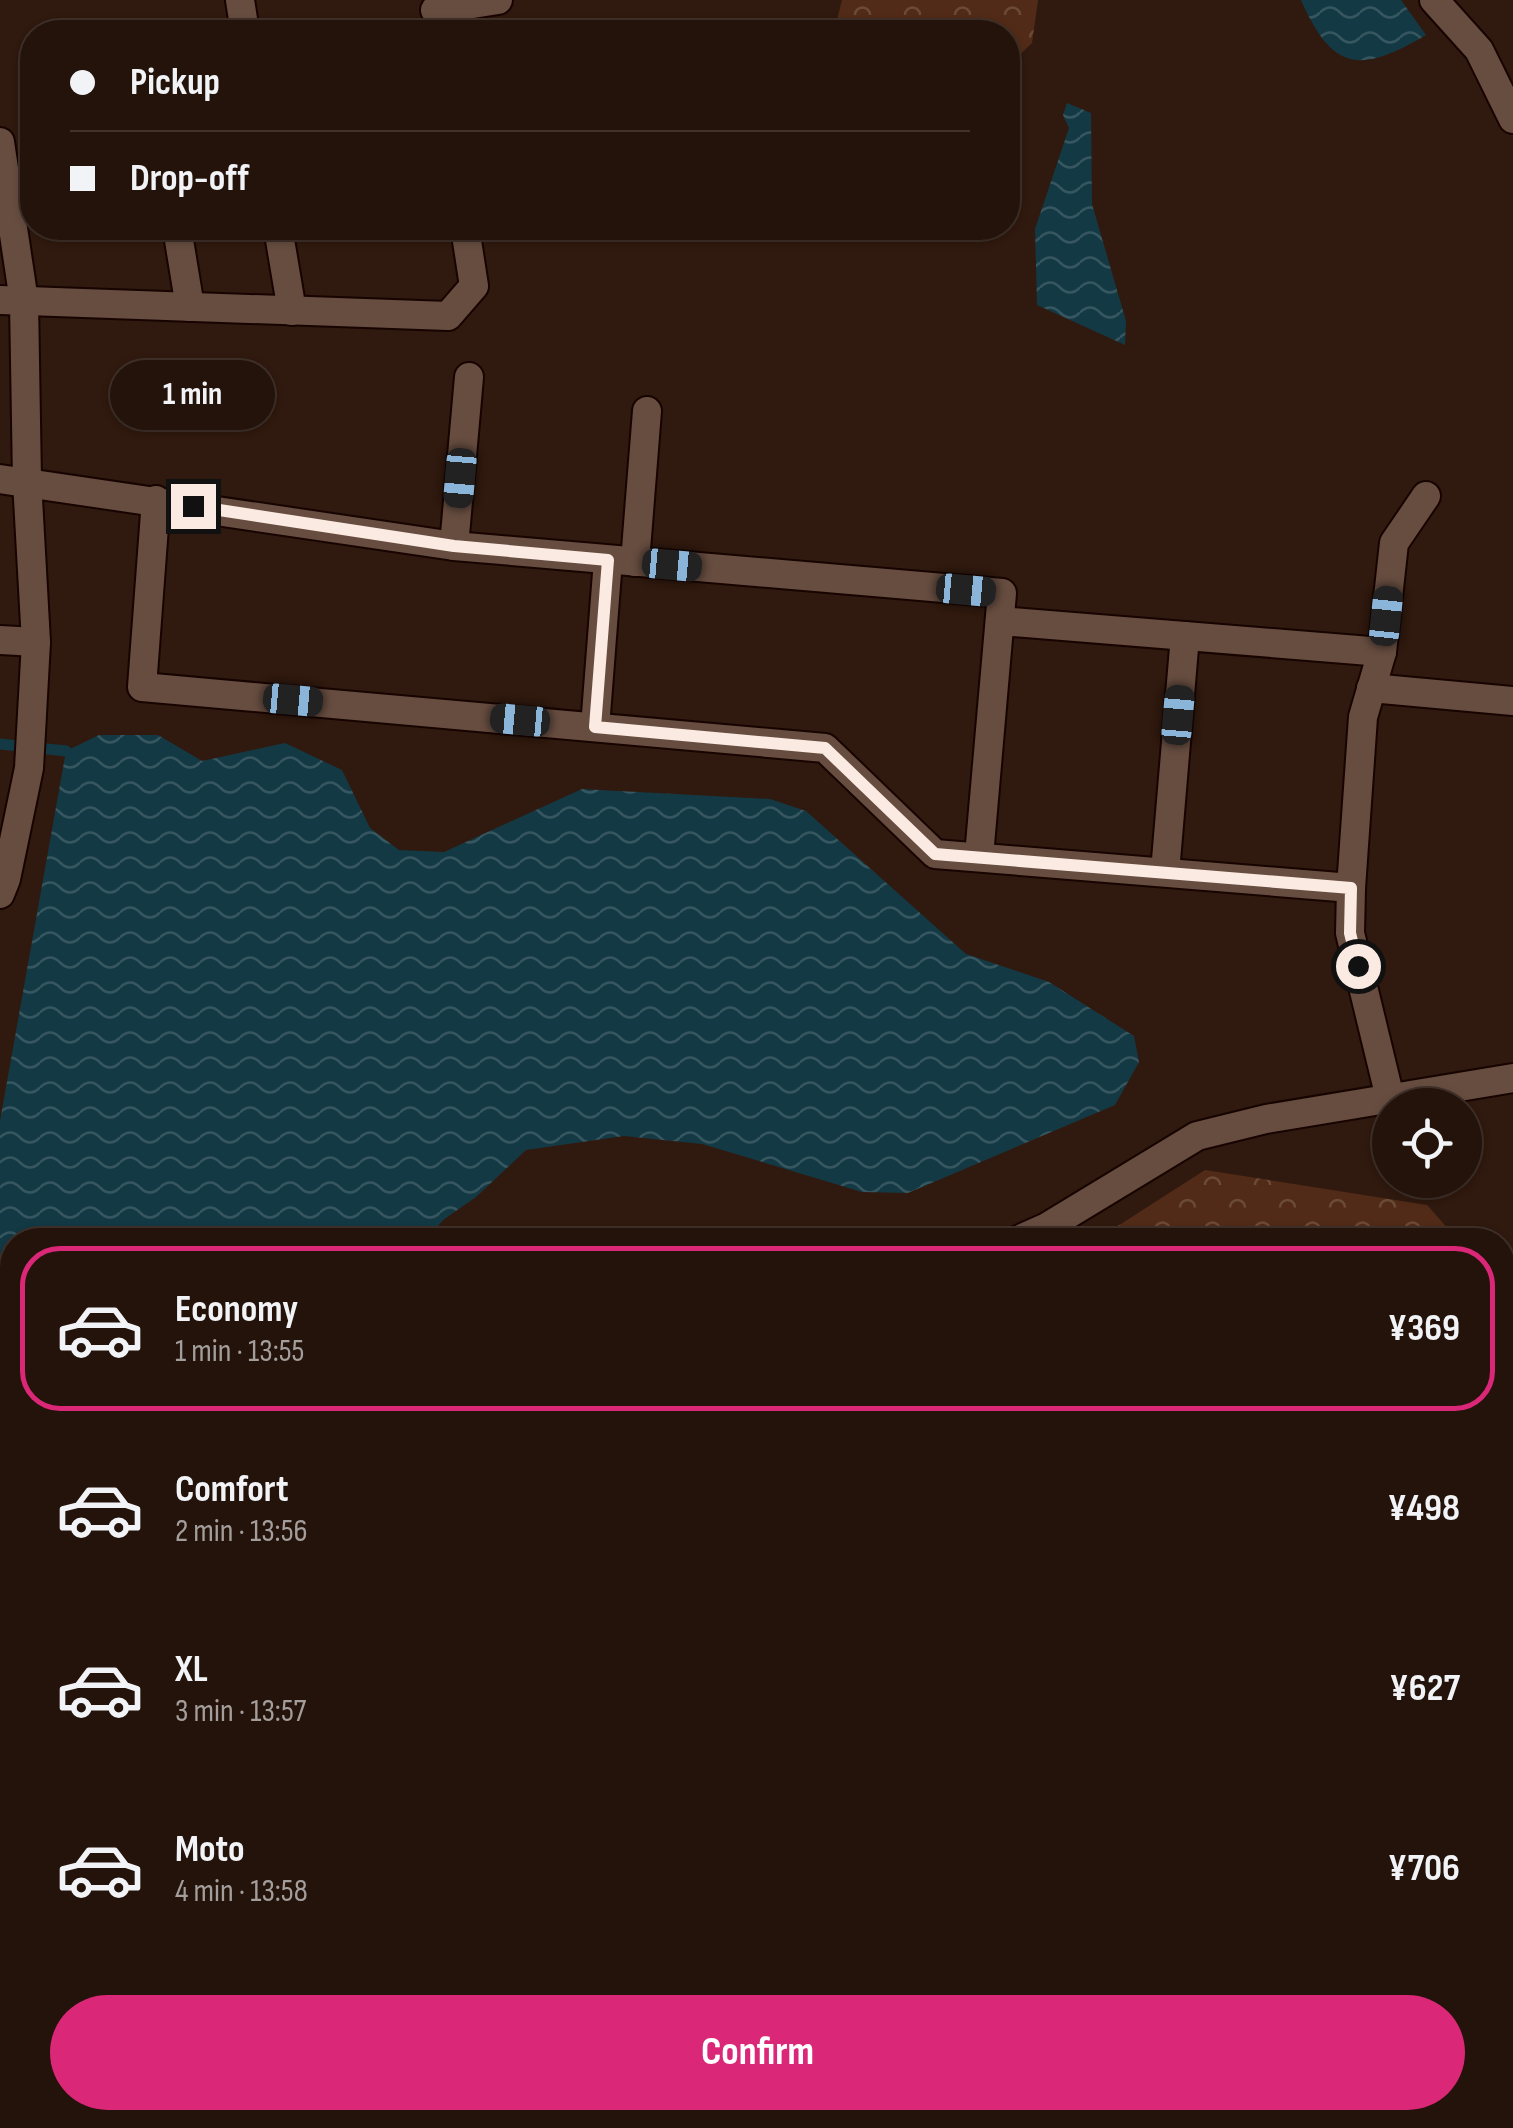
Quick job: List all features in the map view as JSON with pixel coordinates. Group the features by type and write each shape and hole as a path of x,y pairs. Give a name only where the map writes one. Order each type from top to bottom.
{"street":[{"path":"435,14 498,0"},
{"path":"1434,0 1480,50 1513,119"},
{"path":"0,142 12,300 13,480 36,642 29,768 0,894"},
{"path":"179,240 190,307"},
{"path":"280,240 292,310"},
{"path":"12,300 448,316 474,286 467,240"},
{"path":"454,546 469,376"},
{"path":"595,727 648,411"},
{"path":"13,480 454,546 1002,594 979,856"},
{"path":"1388,1088 1350,933 1351,888 1363,716 1382,652 1394,543 1426,496"},
{"path":"156,500 142,686 825,748 935,854 1351,888"},
{"path":"1000,621 1382,652"},
{"path":"1165,872 1185,636"},
{"path":"0,640 36,642"},
{"path":"1371,688 1513,701"},
{"path":"1452,1088 1513,1078"},
{"path":"1043,1228 1198,1136 1266,1118 1372,1101"}],"green space":[{"path":"842,0 1038,0 1032,43 1020,54 1020,20 837,20"},
{"path":"1205,1170 1427,1205 1447,1228 1115,1228"}],"water":[{"path":"1301,0 1401,0 1426,35 1384,56 1351,59 1325,42"},
{"path":"1067,103 1091,113 1092,204 1126,321 1125,345 1037,305 1035,229 1069,128 1063,115"},
{"path":"99,735 158,735 202,761 285,743 342,770 370,828 399,850 444,852 582,789 770,799 806,811 966,954 1049,982 1134,1036 1139,1062 1115,1105 908,1193 862,1192 702,1144 624,1136 526,1150 437,1228 0,1228 0,1121 66,751"}],"waterway":[{"path":"0,744 66,751"}],"route":[{"path":"193,506 454,546 608,560 595,727 825,748 935,854 1351,888 1350,933 1358,966"}]}
